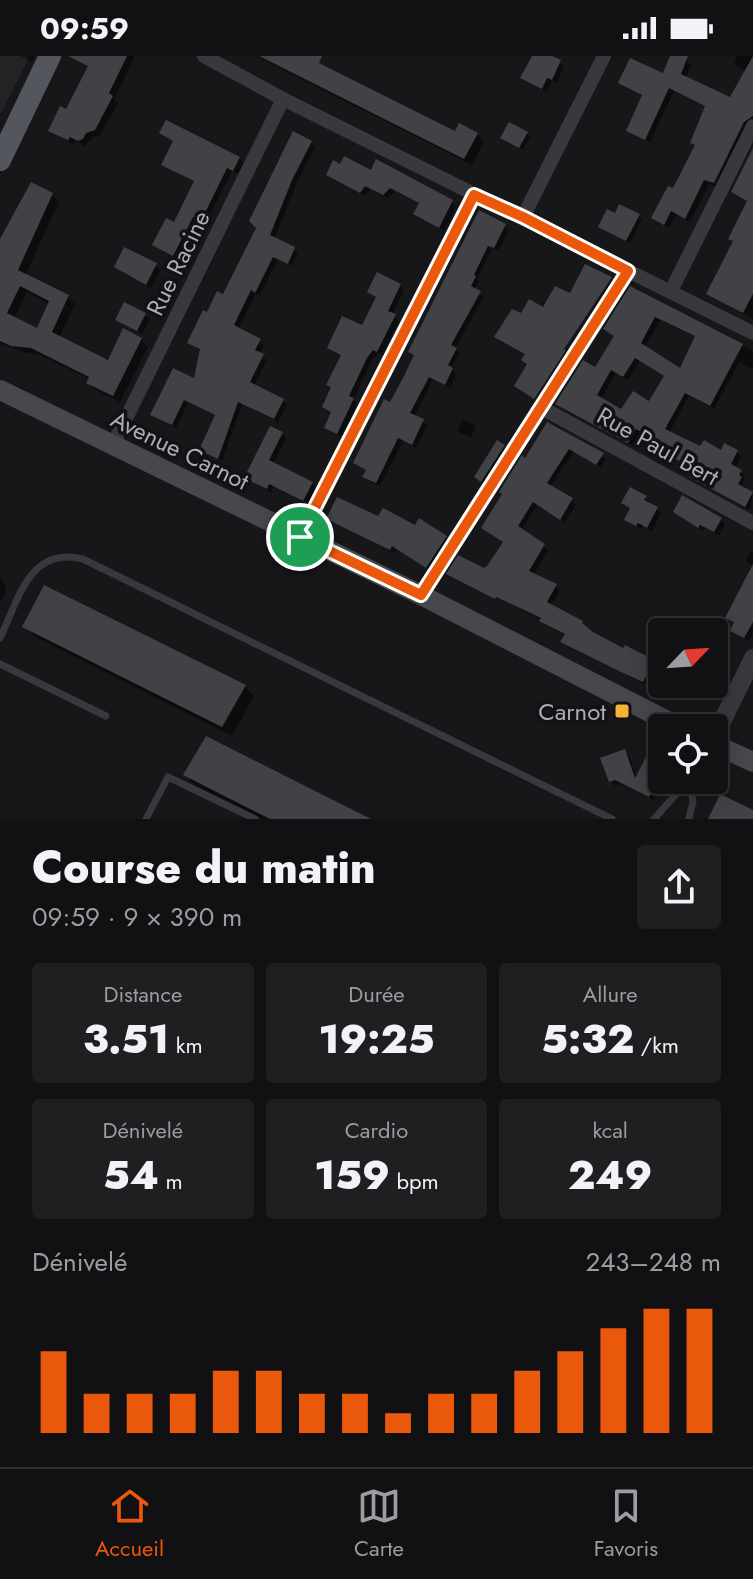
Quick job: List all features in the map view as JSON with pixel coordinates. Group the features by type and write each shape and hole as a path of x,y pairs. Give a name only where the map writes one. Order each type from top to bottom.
{"main road":[{"path":"0,160 50,56"},
{"name":"Avenue Carnot","path":"0,390 421,595 654,714"},
{"path":"728,750 753,762"}],"street":[{"path":"204,56 283,99 753,333"},
{"path":"523,217 604,56"},
{"name":"Rue Racine","path":"112,447 283,99"},
{"path":"671,291 753,126"},
{"path":"300,537 474,195"},
{"path":"421,595 628,271"},
{"name":"Rue Paul Bert","path":"542,408 753,523"},
{"path":"726,714 753,658"}],"lane":[{"path":"0,638 29,578 42,562 64,556 83,559 612,819"},
{"path":"0,664 106,716"},
{"path":"146,819 168,777 255,819"},
{"path":"654,819 676,794"},
{"path":"689,819 692,794"}],"shaded area":[{"path":"0,56 30,56 0,115"}],"building":[{"path":"68,56 127,56 109,93 113,96 95,130 78,141 48,131 60,106 66,109 88,66"},
{"path":"259,56 322,56 319,63 455,131 459,123 478,133 464,159"},
{"path":"532,56 552,56 561,60 552,80 547,78 542,89 520,78"},
{"path":"670,56 688,56 681,74 730,97 753,56 753,116 744,122 714,183 704,180 685,219 671,211 664,225 651,218 668,186 673,188 695,145 690,143 705,106 669,88 645,140 626,131 642,95 618,83 630,58 663,73"},
{"path":"166,120 240,157 233,171 227,168 201,221 193,217 173,256 152,245 166,218 174,222 194,181 161,165 173,141 159,133"},
{"path":"509,122 528,132 519,148 500,138"},
{"path":"293,131 312,141 270,235 295,247 288,264 273,257 255,293 251,290 234,325 261,339 255,350 264,354 250,382 284,399 274,419 238,402 218,459 199,450 215,415 184,400 172,425 150,415 173,368 194,378 200,349 187,343 203,310 207,312 217,291 223,294 256,228 249,221"},
{"path":"753,148 753,294 743,313 706,294 733,241 728,239 747,201 731,192"},
{"path":"344,156 371,170 376,159 453,200 439,228 413,214 419,203 390,188 383,195 365,186 360,193 326,175 333,160 340,164"},
{"path":"31,182 53,193 18,270 69,295 52,332 108,360 123,328 142,338 113,396 86,383 89,377 31,348 11,346 0,341 0,239","holes":["20,286 49,301 37,328 7,313"]},
{"path":"619,204 640,214 626,241 598,227 607,209 615,213"},
{"path":"479,210 506,224 494,248 488,246 474,275 471,286 481,291 451,345 457,348 448,365 453,368 445,385 429,377 410,413 424,419 412,445 398,438 376,483 362,477 366,470 353,463 384,399 390,402 403,378 414,355 408,352"},
{"path":"124,247 157,263 146,285 114,267"},
{"path":"585,264 612,277 534,399 514,386 527,364 521,360 525,354 494,337 512,309 521,313 529,299 543,307 555,286 570,293"},
{"path":"377,272 401,284 388,311 396,314 377,352 373,350 367,358 349,396 354,398 337,434 324,428 331,412 322,407 331,387 326,385 341,355 327,348 342,316 362,325 376,297 367,292"},
{"path":"630,286 743,344 710,406 685,393 665,429 700,446 704,440 721,450 724,443 738,450 731,464 742,470 738,484 753,492 745,507 689,477 694,468 664,454 668,447 636,429 628,443 555,404 583,360 595,367 614,336 603,329","holes":["655,317 695,336 680,368 641,343","635,358 664,376 649,401 633,391 621,409 597,395 611,370 623,377"]},
{"path":"124,302 146,313 137,331 115,320"},
{"path":"547,422 604,453 596,465 569,449 547,483 573,498 560,520 533,502 518,526 545,544 529,571 557,584 547,602 583,621 593,632 648,657 648,672 643,682 560,642 565,634 539,621 541,618 446,574 458,555 484,568 487,566 503,542 481,528 522,455 525,458"},
{"path":"270,426 283,432 269,460 313,482 303,501 269,484 267,489 244,478"},
{"path":"497,440 505,445 481,482 474,477"},
{"path":"630,487 647,496 644,500 658,507 647,528 624,520 630,508 621,503"},
{"path":"682,495 722,518 714,532 700,525 698,528 673,512"},
{"path":"337,497 378,516 383,508 415,525 419,518 447,536 426,568 392,546 390,550 326,519"},
{"path":"753,564 753,622 744,638 730,631 734,622 725,618"},
{"path":"44,585 246,685 222,727 22,627"},
{"path":"206,736 371,819 270,819 183,775"},
{"path":"625,749 635,778 648,758 649,797 615,780 609,782 600,758"},
{"path":"720,794 753,810 753,819 708,819"}],"place":[{"name":"Carnot","path":"622,711"}],"route":[{"path":"474,195 628,271 421,595 300,537 474,195"}]}
